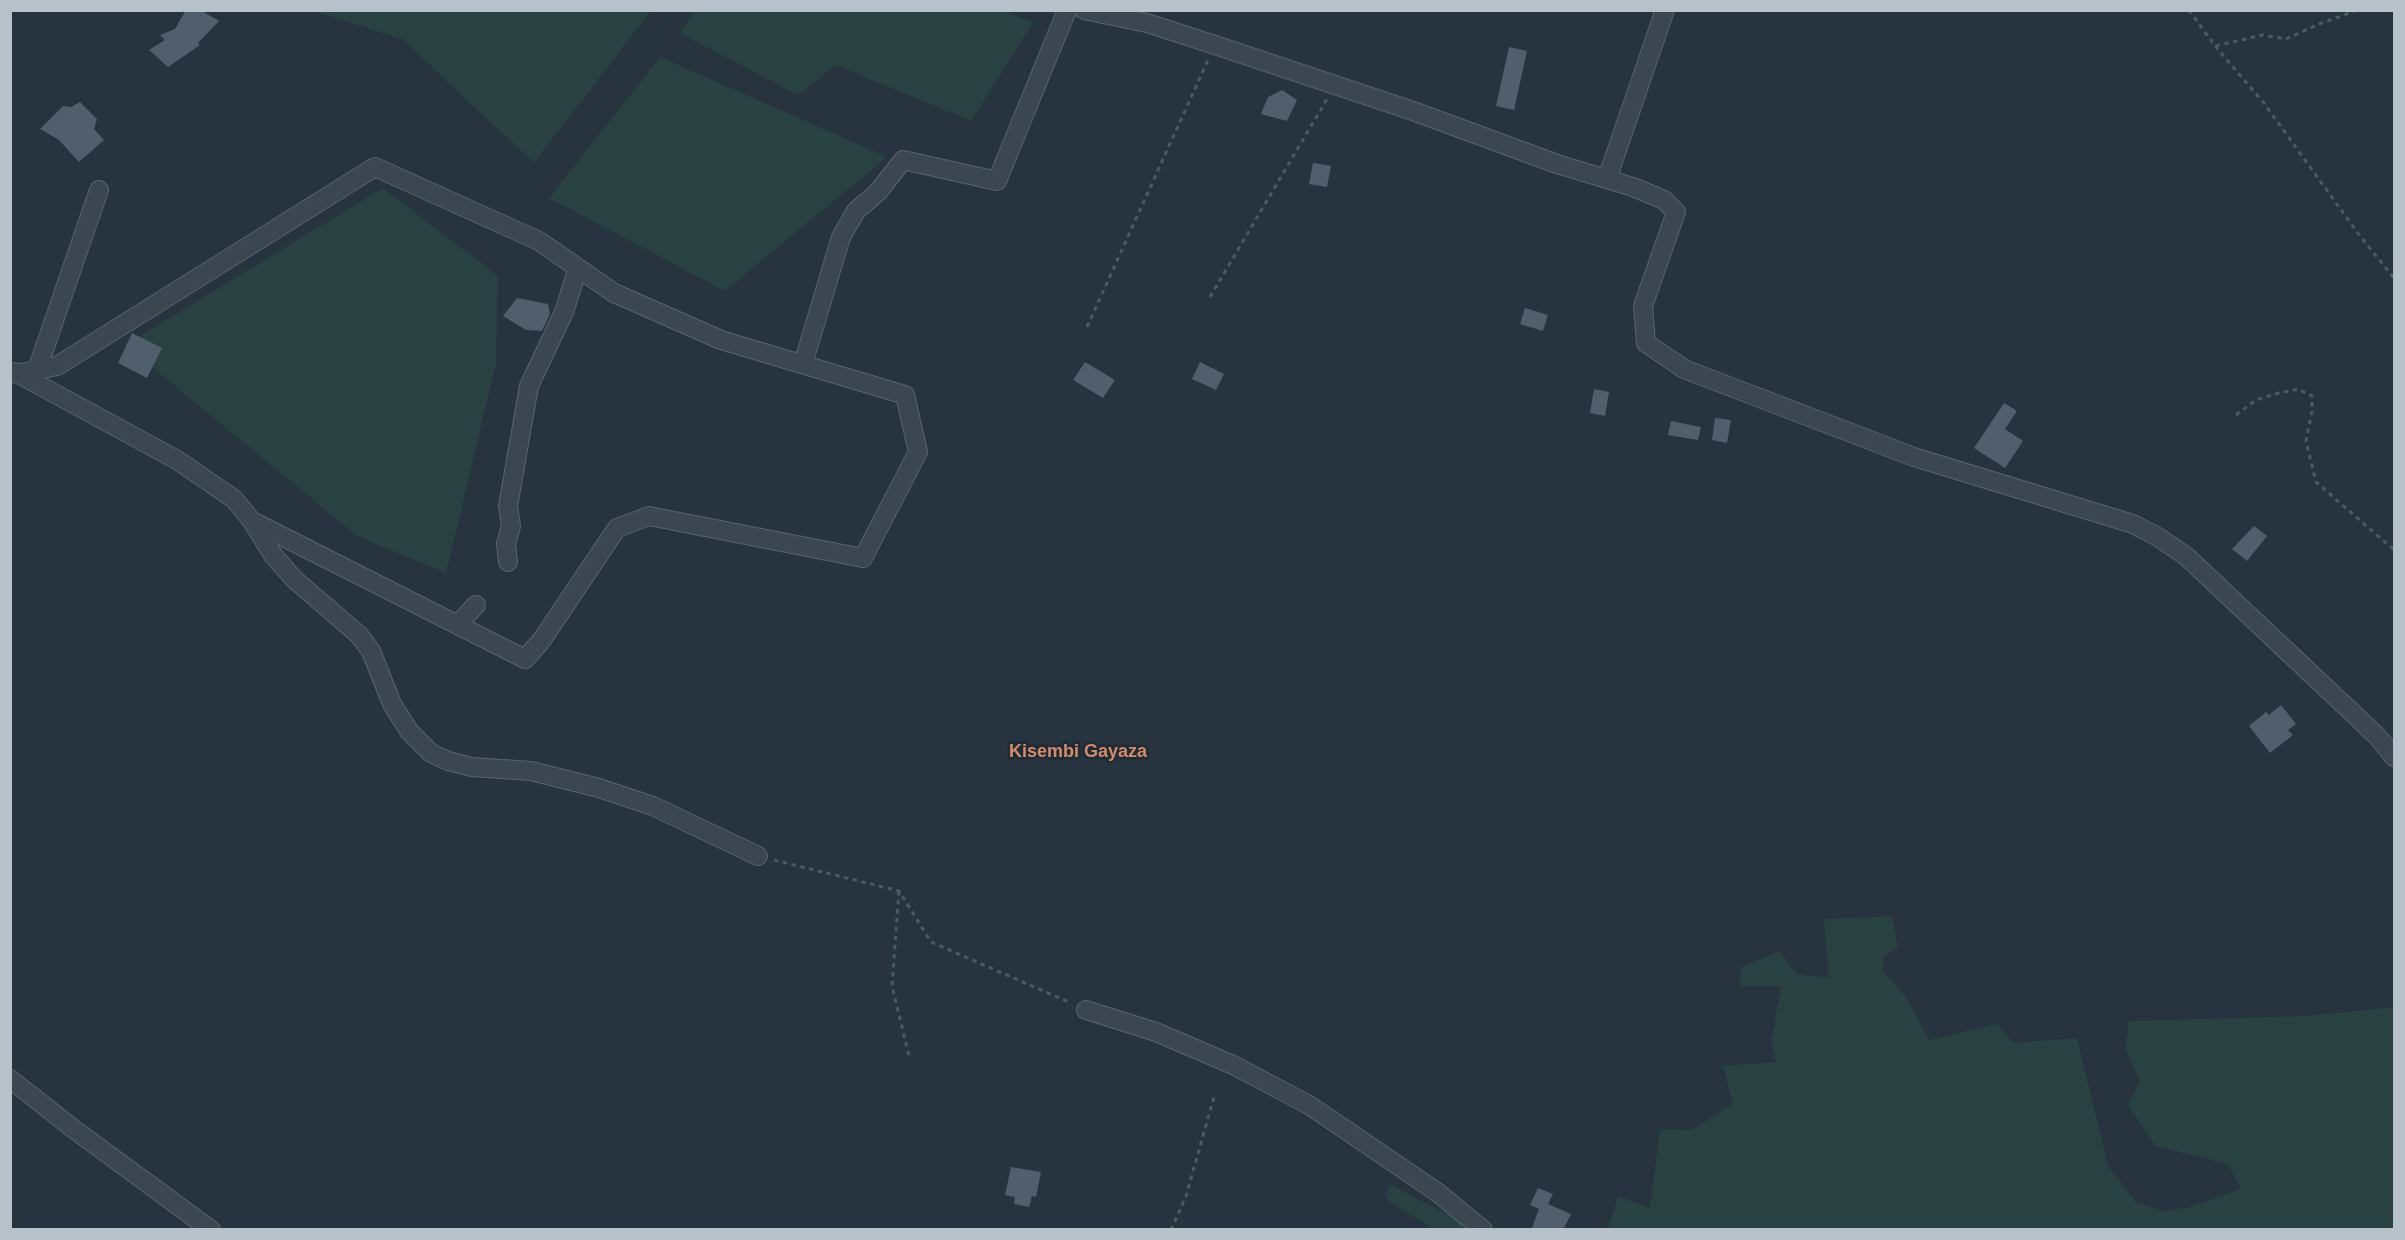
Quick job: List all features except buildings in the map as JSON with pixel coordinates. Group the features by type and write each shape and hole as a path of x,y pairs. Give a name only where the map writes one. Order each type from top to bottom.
{"street":[{"path":"803,364 842,237 856,211 878,192 903,160 996,181 1067,10"},
{"path":"1084,10 1147,23 1215,45 1664,200 1676,212 1643,306 1646,343 1684,369 1914,457 2133,524 2158,537 2186,556 2377,736 2394,757"},
{"path":"1607,179 1665,10"},
{"path":"14,372 57,366 375,167 540,241 614,293 721,340 905,394 918,452 863,558 649,516 617,528 541,641 525,659 252,521"},
{"path":"37,370 99,190"},
{"path":"508,562 506,544 511,526 508,506 529,386 564,312 578,268"},
{"path":"14,372 177,460 234,499 252,521 273,555 294,579 359,635 371,651 392,704 409,731 431,753 448,761 472,767 531,771 599,788 654,806 758,856"},
{"path":"457,625 476,605"},
{"path":"1086,1010 1156,1032 1233,1065 1309,1105 1437,1192 1484,1230"},
{"path":"10,1079 211,1230"}],"path":[{"path":"2189,10 2263,102 2360,236 2394,278"},
{"path":"2215,45 2263,35 2286,39 2358,10"},
{"path":"1087,327 1215,45"},
{"path":"1210,297 1335,85"},
{"path":"2236,415 2256,400 2275,394 2298,389 2312,396 2312,411 2306,441 2316,482 2394,550"},
{"path":"758,856 899,891 931,942 1086,1010"},
{"path":"899,891 892,986 910,1060"},
{"path":"1171,1230 1186,1196 1214,1097"}],"green space":[{"path":"1002,10 1033,23 971,121 836,65 798,95 680,33 694,11"},
{"path":"314,11 651,11 534,163 402,39"},
{"path":"660,57 887,157 725,291 549,198"},
{"path":"383,188 498,276 496,364 446,573 357,536 125,345"},
{"path":"1892,916 1898,948 1883,956 1883,971 1905,995 1929,1040 1998,1024 2012,1043 2077,1038 2108,1166 2136,1202 2164,1211 2190,1207 2241,1189 2228,1164 2155,1146 2128,1105 2140,1081 2125,1048 2129,1021 2306,1016 2394,1007 2394,1229 1608,1229 1618,1196 1650,1208 1660,1129 1691,1130 1733,1104 1723,1066 1776,1062 1771,1044 1781,986 1740,986 1741,967 1780,951 1796,974 1829,978 1824,919"},
{"path":"1390,1184 1463,1223 1461,1229 1434,1229 1389,1202 1385,1194"}],"district":[{"name":"Kisembi Gayaza","path":"1078,752"}]}
